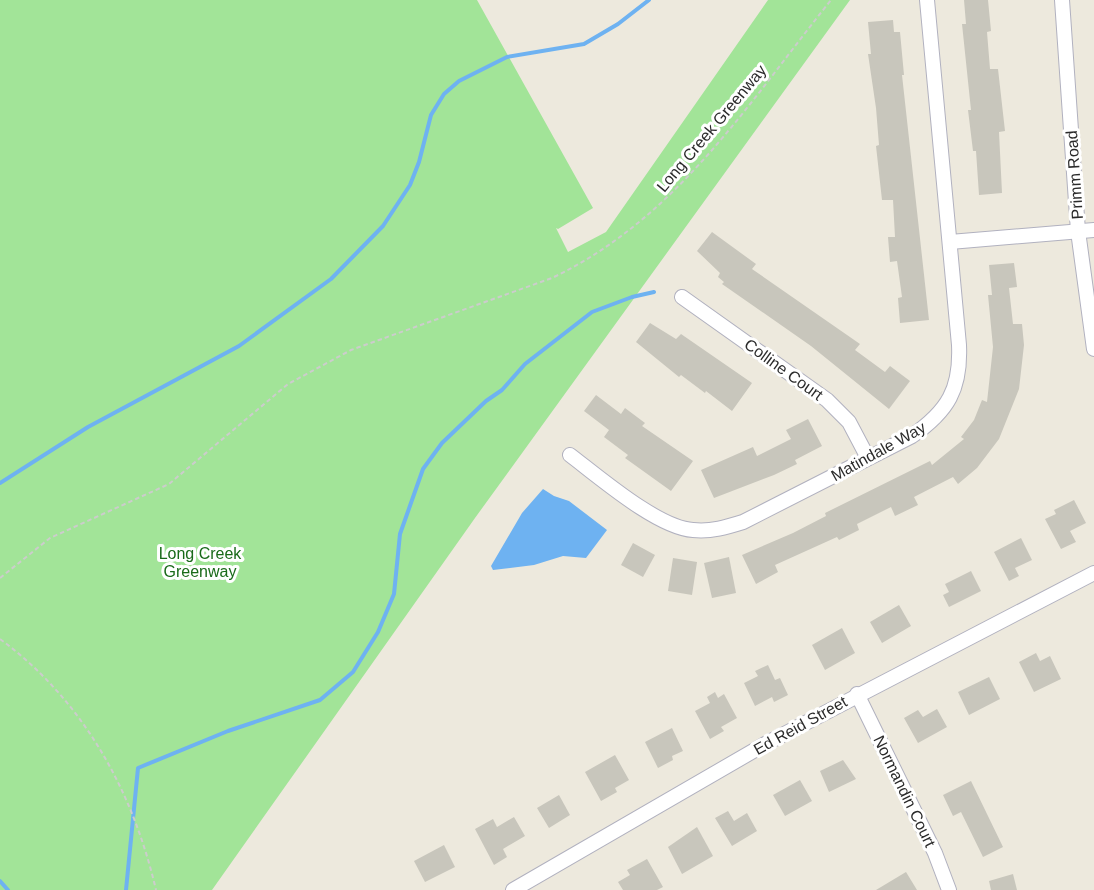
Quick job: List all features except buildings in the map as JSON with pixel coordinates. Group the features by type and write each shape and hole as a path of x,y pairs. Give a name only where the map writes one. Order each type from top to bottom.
{"street":[{"name":"Matindale Way","path":"570,455 670,525 692,531 719,530 743,522 912,436 930,423 945,405 955,388 960,368 959,345 927,0"},
{"name":"Primm Road","path":"1062,0 1078,231 1094,349"},
{"path":"950,243 1094,230"},
{"name":"Colline Court","path":"682,297 834,406 849,422 868,458"},
{"name":"Ed Reid Street","path":"513,890 767,743 857,694 1094,573"},
{"name":"Normandin Court","path":"857,694 935,854 949,890"}],"path":[{"name":"Long Creek Greenway","path":"0,578 50,538 169,484 231,429 298,378 351,350 552,278 582,264 618,241 684,183 831,0"},
{"path":"0,639 21,654 68,703 112,769 140,829 156,890"}],"green space":[{"name":"Long Creek Greenway","path":"0,0 477,0 593,208 558,229 556,228 568,252 606,232 768,0 850,0 475,518 212,890 0,890"}],"water":[{"path":"543,489 569,501 607,530 586,558 563,556 534,565 493,570 491,566 522,513"}],"waterway":[{"path":"0,483 88,427 239,346 331,279 383,226 410,185 419,162 431,115 444,94 459,81 507,57 584,44 618,24 649,0"},
{"path":"126,890 138,768 228,731 320,700 353,672 378,632 394,594 400,534 423,469 442,443 486,401 502,390 525,364 592,312 632,297 654,292"},
{"path":"0,881 8,890"}]}
